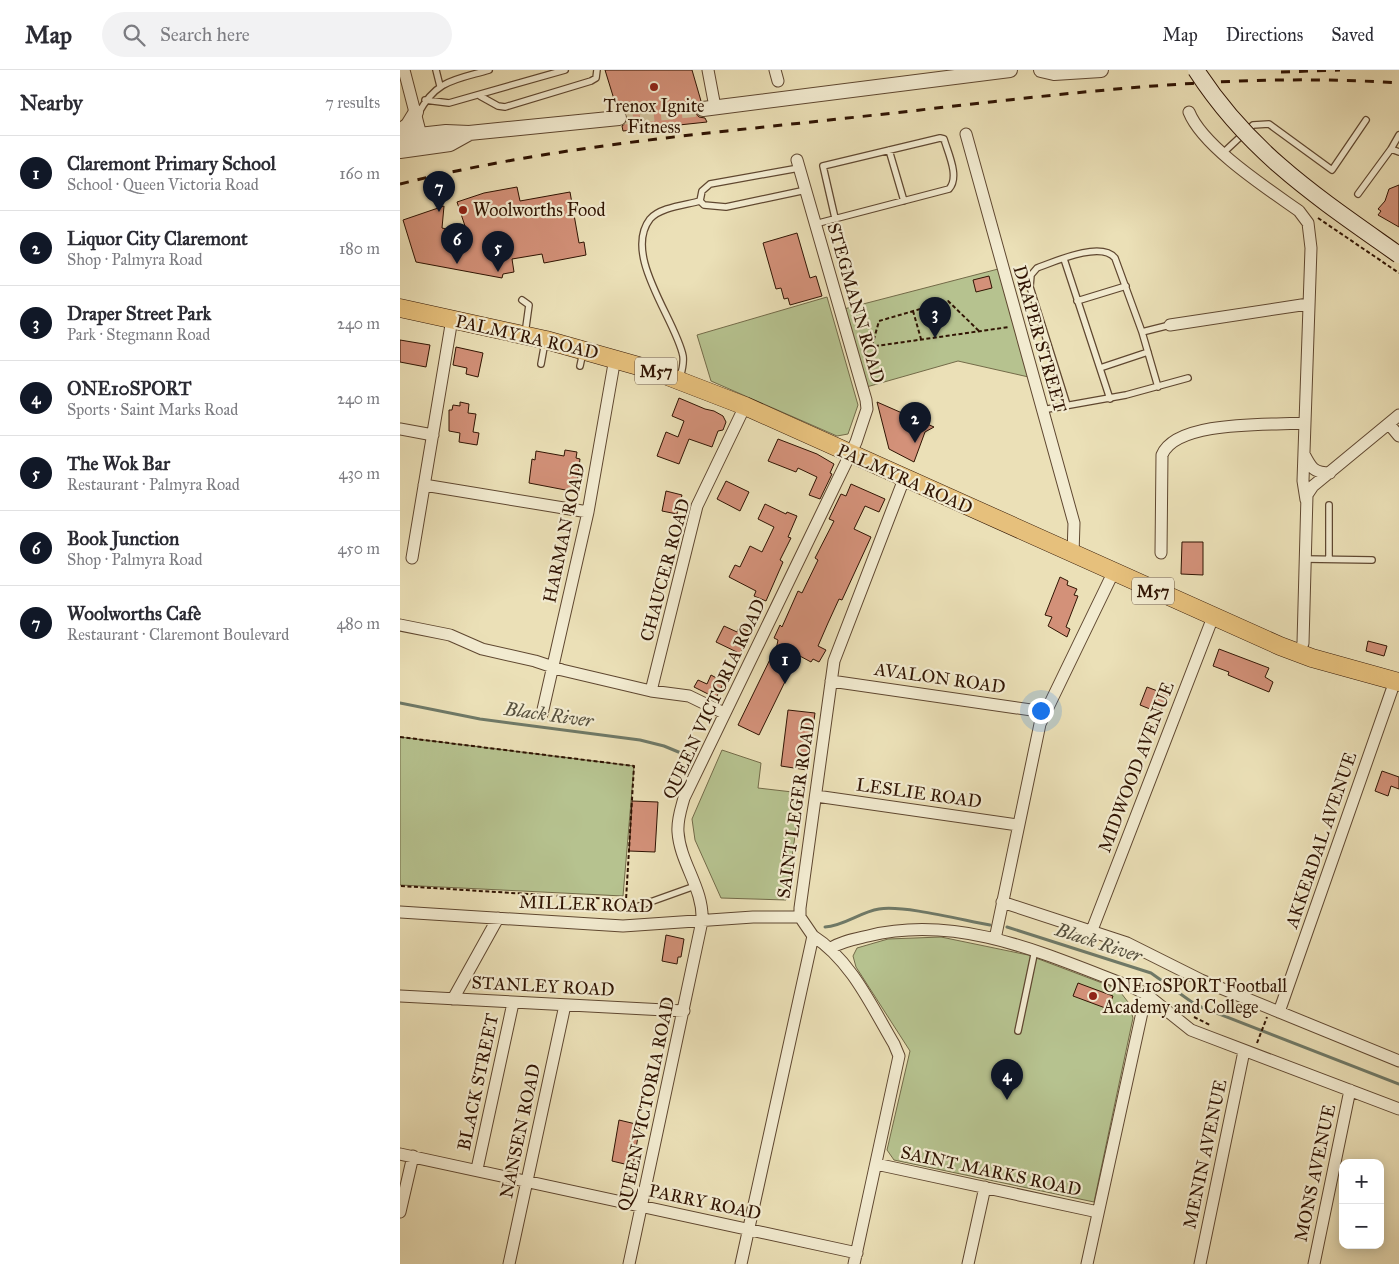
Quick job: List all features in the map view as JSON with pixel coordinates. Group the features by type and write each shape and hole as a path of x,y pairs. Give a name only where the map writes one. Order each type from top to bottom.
{"main road":[{"path":"1196,70 1244,132 1279,167 1310,193 1399,256"},
{"name":"PALMYRA ROAD","path":"400,308 546,340 582,358 615,358 679,380 746,406 904,479 1299,654 1397,681"}],"street":[{"path":"404,70 423,141"},
{"path":"708,70 709,108 947,74 1010,70"},
{"path":"1041,70 1054,73 1101,70"},
{"path":"1189,112 1193,123 1223,153 1299,211 1308,223 1311,248 1303,452 1303,481 1306,500 1303,643 1299,654"},
{"path":"400,131 408,125 416,114"},
{"path":"400,137 450,144 469,133 619,118"},
{"name":"DRAPER STREET","path":"966,134 1074,523 1073,554"},
{"path":"400,151 423,141"},
{"name":"STEGMANN ROAD","path":"798,164 866,400 867,409 850,454"},
{"path":"1170,325 1308,304"},
{"path":"412,558 452,319"},
{"name":"HARMAN ROAD","path":"542,714 588,512 615,358"},
{"name":"CHAUCER ROAD","path":"651,691 697,506 746,406"},
{"path":"1306,500 1309,490 1399,415"},
{"path":"1161,553 1162,455 1169,442 1190,432 1304,423"},
{"path":"1389,424 1399,436"},
{"path":"400,429 433,435"},
{"path":"1303,452 1312,470 1318,473 1330,473"},
{"name":"QUEEN VICTORIA ROAD","path":"629,1264 702,921 702,908 679,841 679,814 684,798 850,454"},
{"name":"SAINT LEGER ROAD","path":"813,936 800,918 836,651 904,479"},
{"path":"424,485 588,512"},
{"path":"995,939 1040,724 1114,573"},
{"name":"MIDWOOD AVENUE","path":"1092,930 1214,617"},
{"path":"400,625 450,636 489,651 553,667 651,691 689,696 724,714"},
{"name":"AVALON ROAD","path":"831,680 1045,712"},
{"name":"AKKERDAL AVENUE","path":"1279,1012 1397,681"},
{"name":"LESLIE ROAD","path":"816,796 1018,826"},
{"path":"1002,902 1063,924 1092,930 1137,947 1201,980 1399,1061"},
{"name":"MILLER ROAD","path":"400,912 623,926 753,917 800,918"},
{"path":"453,999 498,918"},
{"path":"831,948 862,938 901,931 947,929 1035,950 1146,994 1186,1027 1244,1051 1399,1109"},
{"path":"741,1264 813,936 831,948 868,1001 894,1044 899,1056 855,1258"},
{"path":"1087,1264 1146,994"},
{"name":"STANLEY ROAD","path":"400,996 684,1011"},
{"name":"BLACK STREET","path":"477,1169 513,1003"},
{"name":"NANSEN ROAD","path":"509,1264 565,1005"},
{"name":"MENIN AVENUE","path":"1200,1264 1244,1051"},
{"name":"MONS AVENUE","path":"1314,1264 1350,1090"},
{"name":"PARRY ROAD","path":"400,1154 477,1169 748,1230 855,1258"},
{"path":"400,1212 413,1156"},
{"name":"SAINT MARKS ROAD","path":"876,1164 1098,1212"},
{"path":"968,1264 984,1187"}],"lane":[{"path":"436,70 440,86"},
{"path":"416,114 425,100 440,86 489,70"},
{"path":"425,100 449,103 480,96 565,70"},
{"path":"480,96 498,106 505,107 591,81 596,78 597,70"},
{"path":"1223,153 1253,125 1269,124 1332,170 1366,120"},
{"path":"1358,194 1399,135"},
{"path":"815,224 949,189 952,185 954,173 942,138 823,166 836,218"},
{"path":"1391,149 1399,152"},
{"path":"889,150 904,202"},
{"path":"700,200 702,191 710,184 798,164"},
{"path":"700,200 704,205 726,207 806,190"},
{"path":"679,380 683,357 647,272 643,248 644,232 650,219 660,213 700,200"},
{"path":"1067,405 1030,280 1033,271 1037,268 1097,250 1110,252 1115,258 1142,332 1158,387"},
{"path":"1064,259 1110,398"},
{"path":"1077,301 1126,286"},
{"path":"522,300 529,305 524,335"},
{"path":"1142,332 1170,325"},
{"path":"541,364 546,340"},
{"path":"1100,368 1148,352"},
{"path":"1042,410 1110,398 1188,378"},
{"path":"1329,505 1329,560"},
{"path":"1304,559 1372,560"},
{"path":"639,906 695,886"},
{"path":"1018,1032 1035,950"}],"path":[{"path":"1316,217 1399,273"},
{"path":"872,346 879,321 948,301 979,331"},
{"path":"913,311 921,339"},
{"path":"852,349 1018,326"},
{"path":"400,737 634,766 626,900 400,886"},
{"path":"1190,1015 1214,1026"},
{"path":"1258,1041 1264,1025"}],"green space":[{"path":"1002,268 1033,378 958,361 863,388 840,310"},
{"path":"827,297 858,405 848,434 837,436 711,381 697,335"},
{"path":"400,737 634,766 623,896 400,885"},
{"path":"722,750 761,763 758,788 801,793 786,900 721,898 695,840 692,819"},
{"path":"941,937 1028,955 1118,989 1128,1002 1133,1018 1094,1202 894,1160 887,1150 910,1051 856,967 853,956 857,948 888,939"}],"building":[{"path":"605,70 692,70 701,101 695,105 694,111 699,117 705,118 707,122 623,131 622,126 627,122 628,117 623,110 617,109"},
{"path":"1399,185 1399,227 1378,215 1381,211 1378,209 1385,201 1389,189"},
{"path":"517,187 520,201 570,192 579,243 584,242 586,255 544,263 542,254 512,259 514,272 503,274 502,278 416,262 403,220 444,206 442,228 459,232 461,225 465,226 457,202 484,193"},
{"path":"797,233 810,278 816,276 822,296 790,305 788,298 784,299 781,288 776,289 763,243"},
{"path":"989,276 992,288 976,292 973,280"},
{"path":"400,340 430,345 426,367 400,362"},
{"path":"456,347 483,353 478,377 466,374 467,368 453,365"},
{"path":"679,398 714,411 723,416 726,422 723,430 718,431 712,447 689,439 679,464 657,456 666,432 678,437 684,421 672,416"},
{"path":"460,402 469,404 468,413 476,414 473,432 479,433 477,445 459,442 460,433 449,431 449,410 452,410 453,405 460,406"},
{"path":"877,402 934,427 925,432 914,462 889,449"},
{"path":"778,439 817,454 834,464 830,473 832,474 820,499 809,495 817,477 798,468 796,472 768,461"},
{"path":"565,450 577,452 576,458 580,459 576,492 529,483 532,459 535,460 536,451 564,456"},
{"path":"726,481 749,492 740,511 717,499"},
{"path":"851,484 885,499 879,512 865,506 854,529 871,537 842,600 839,599 818,646 826,650 819,662 813,659 811,662 798,655 759,735 738,725 777,645 778,640 774,638 780,625 782,627 798,591 802,593 818,560 815,558 834,521 829,519 841,494 846,496"},
{"path":"666,491 682,495 677,514 662,511"},
{"path":"765,504 786,514 787,512 797,516 788,537 791,538 780,560 783,562 766,601 754,596 756,591 729,577 735,565 740,567 750,546 762,552 774,527 758,519"},
{"path":"1182,542 1203,542 1203,575 1181,574"},
{"path":"1060,577 1068,581 1067,585 1077,589 1074,595 1078,596 1066,627 1070,629 1067,637 1048,626 1052,617 1045,615"},
{"path":"724,626 737,632 739,627 748,631 741,654 716,642"},
{"path":"1368,641 1387,646 1384,656 1366,651"},
{"path":"1219,649 1269,668 1265,677 1273,682 1269,692 1228,675 1229,672 1213,666"},
{"path":"711,675 724,682 716,698 694,687 698,680 707,684"},
{"path":"1147,687 1168,695 1160,713 1140,705"},
{"path":"788,710 815,713 807,770 781,766"},
{"path":"1382,771 1399,777 1399,789 1391,786 1388,796 1375,791"},
{"path":"632,801 658,802 655,852 629,851"},
{"path":"666,935 684,939 681,957 678,957 677,964 662,961"},
{"name":"ONE10SPORT Football Academy and College","path":"1078,983 1113,996 1108,1009 1073,996"},
{"path":"619,1120 640,1125 633,1166 612,1161"}],"waterway":[{"name":"Black River","path":"400,703 480,719 640,740 664,746 693,758"},
{"name":"Black River","path":"825,927 839,924 865,913 890,908 918,911 990,925"},
{"name":"Black River","path":"1007,927 1151,973 1196,1005 1399,1084"}],"tunnel":[{"path":"619,118 703,109"}],"railway":[{"path":"1281,72 1340,70"},
{"path":"400,184 517,159 576,150 696,134 1071,93 1136,87 1267,80 1399,83"}],"place":[{"name":"Trenox Ignite Fitness","path":"654,87"},
{"name":"Woolworths Food","path":"463,210"},
{"name":"Woolworths Cafè","path":"439,212"},
{"name":"Book Junction","path":"457,264"},
{"name":"The Wok Bar","path":"498,272"},
{"name":"Draper Street Park","path":"935,338"},
{"name":"Liquor City Claremont","path":"915,443"},
{"name":"Claremont Primary School","path":"785,684"},
{"name":"ONE10SPORT Football Academy and College","path":"1093,996"},
{"name":"ONE10SPORT","path":"1007,1100"}]}
